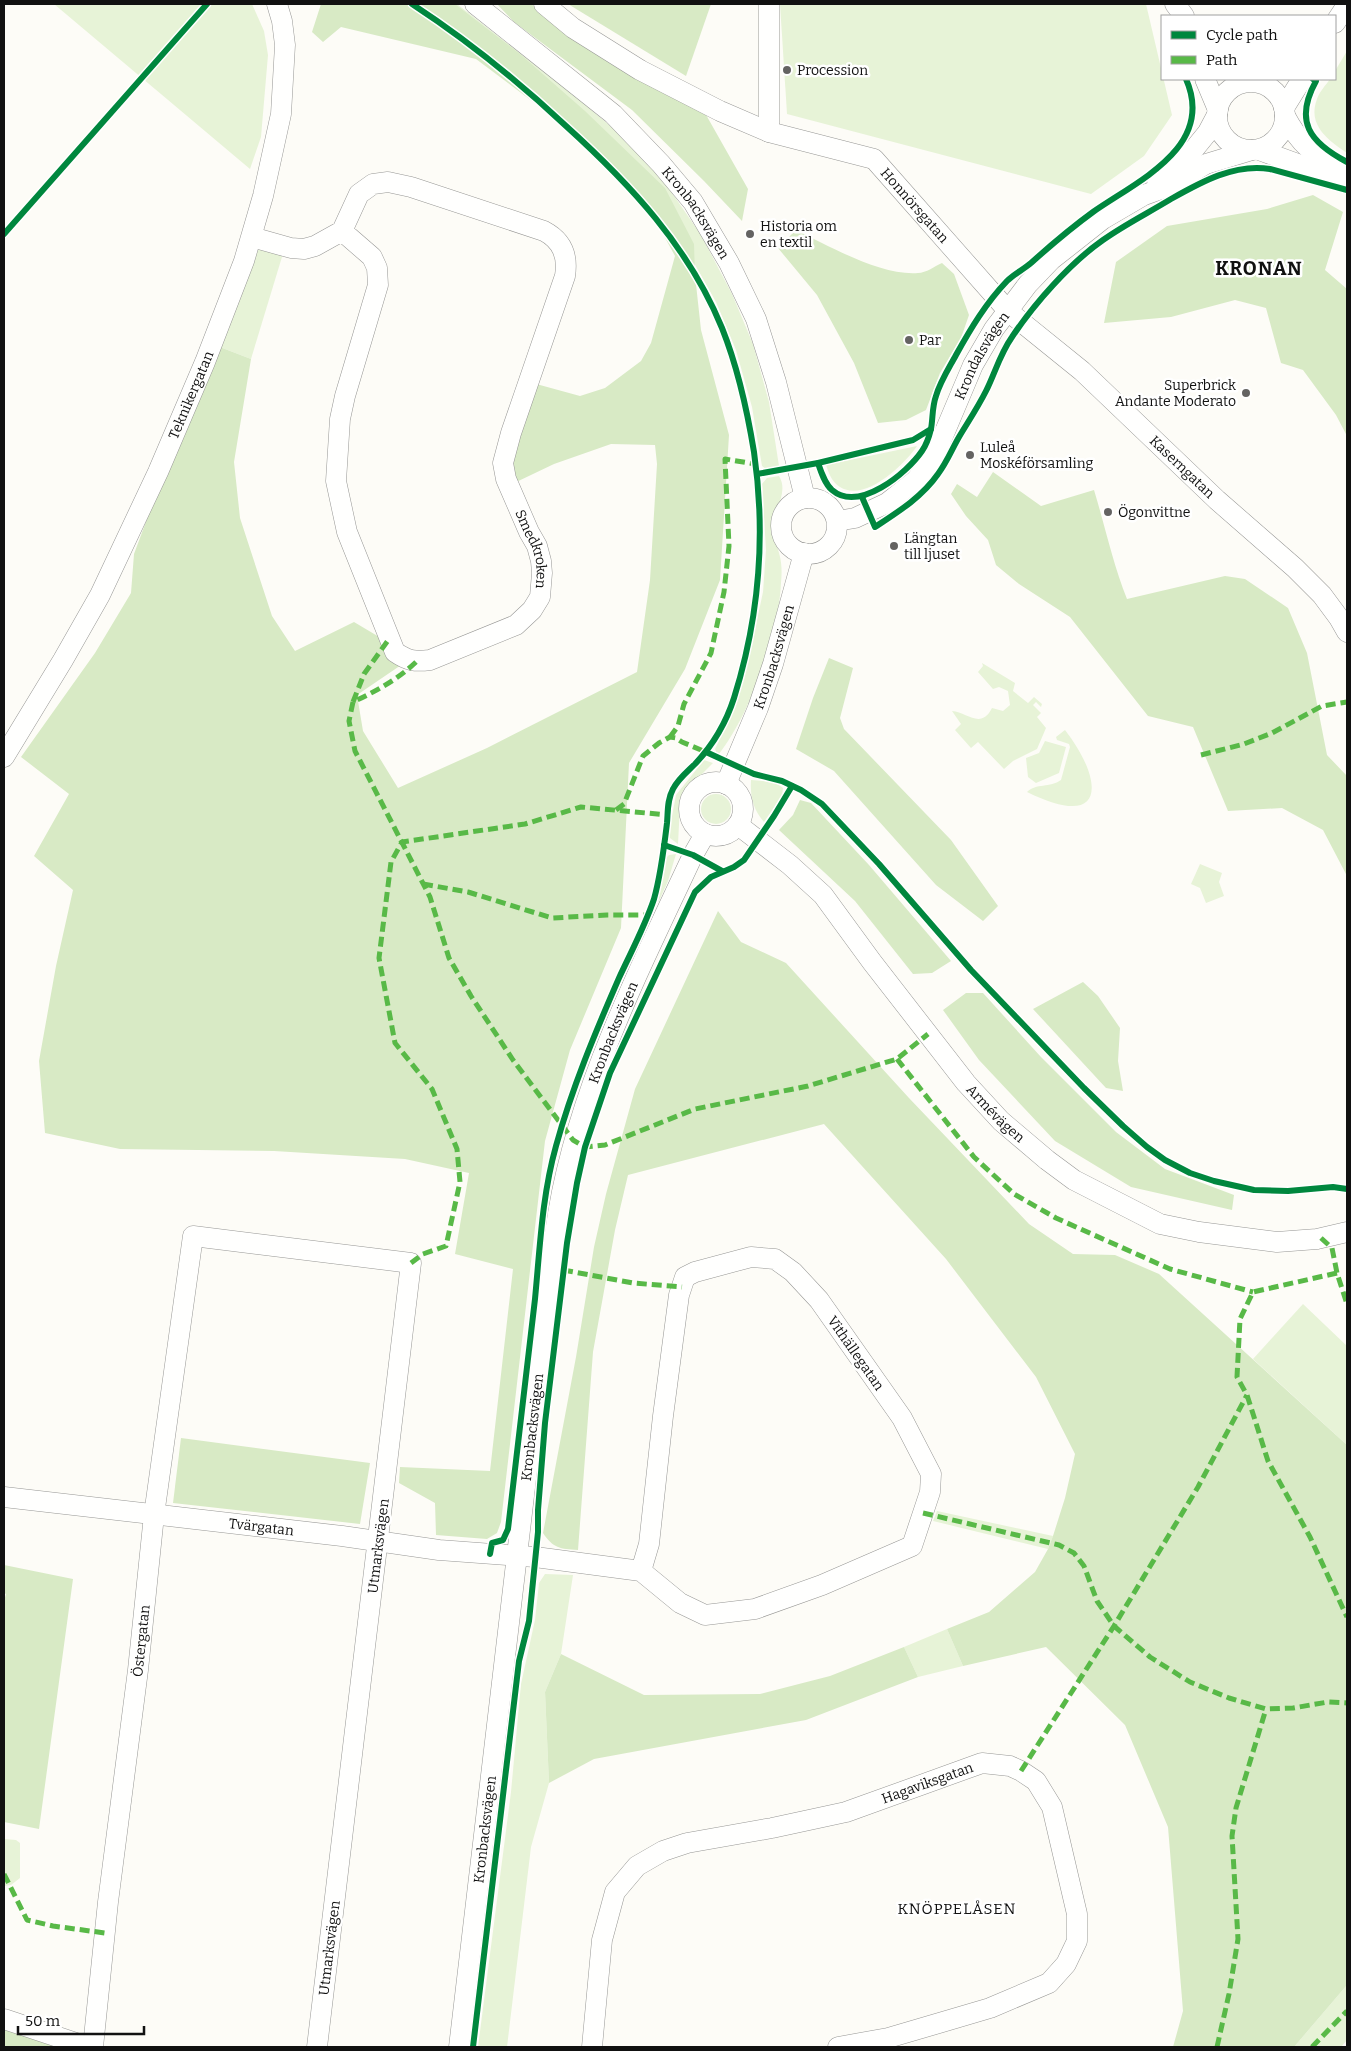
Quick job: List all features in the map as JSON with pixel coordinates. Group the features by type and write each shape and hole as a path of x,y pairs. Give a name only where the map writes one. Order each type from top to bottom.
{"street":[{"name":"Teknikergatan","path":"4,757 63,660 108,580 158,472 205,362 252,237 275,149 281,114 285,39 277,4"},
{"name":"Kronbacksvägen","path":"475,4 612,114 661,164 693,202 729,263 756,319 776,382 805,498"},
{"name":"Honnörsgatan","path":"544,4 573,28 640,70 720,110 769,132 874,159 1007,310"},
{"path":"769,4 769,132"},
{"path":"1175,4 1183,15"},
{"path":"1336,22 1347,5"},
{"path":"1205,80 1218,113 1219,127 1226,139 1237,147 1255,150 1347,182"},
{"path":"1255,150 1266,147 1278,138 1284,127 1285,112 1301,80"},
{"path":"1218,113 1221,101 1229,91 1240,84 1253,81 1276,93 1301,143 1347,170"},
{"name":"Krondalsvägen","path":"1144,195 1195,148 1208,132 1218,113"},
{"name":"Krondalsvägen","path":"837,521 855,518 887,503 916,480 929,464 942,439 973,365 1007,310 1034,278 1076,238 1103,219 1144,195 1169,186 1206,164 1255,150"},
{"name":"Smedkroken","path":"388,182 411,187 544,231 552,235 562,247 567,263 565,276 511,433 503,463 506,479 539,553 542,574 540,597 532,610 516,625 430,660 408,661 395,652 347,532 339,497 336,481 340,419 350,377 378,285 377,268 372,257 342,231 359,194 373,184 388,182"},
{"path":"252,237 291,248 304,249 325,242 342,231"},
{"name":"Kaserngatan","path":"1007,310 1082,372 1217,500 1295,568 1322,595 1347,632"},
{"path":"805,498 826,503 832,508 837,521 838,530 836,538 830,545 818,553 804,553 790,547 781,528 787,508 793,502 805,498"},
{"name":"Kronbacksvägen","path":"726,784 758,708 773,664 804,553"},
{"path":"718,782 726,784 738,794 742,802 741,818 738,825 733,830 719,836 705,834 693,823 689,807 691,799 702,786 718,782"},
{"name":"Armévägen","path":"738,825 790,865 823,895 872,962 966,1083 1001,1121 1074,1180 1160,1224 1199,1232 1277,1242 1316,1239 1347,1232"},
{"name":"Kronbacksvägen","path":"459,2047 555,1233 565,1170 579,1121 613,1031 692,855 705,834"},
{"name":"Östergatan","path":"93,2047 108,1902 138,1670 154,1515 193,1236"},
{"name":"Utmarksvägen","path":"193,1236 411,1263 317,2047"},
{"name":"Vithällegatan","path":"751,1257 775,1259 792,1272 819,1300 902,1418 931,1474 930,1492 912,1546 822,1585 755,1609 705,1615 680,1603 641,1571 649,1544 663,1416 680,1295 685,1277 751,1257"},
{"name":"Tvärgatan","path":"4,1497 379,1541 438,1550 518,1555"},
{"path":"518,1555 641,1571"},
{"name":"Hagaviksgatan","path":"592,2047 602,1940 615,1892 637,1866 663,1850 687,1843 772,1828 846,1812 982,1763 1010,1766 1036,1781 1052,1807 1076,1914 1077,1941 1066,1964 1049,1983 990,2008 888,2038 838,2047"},
{"path":"4,2018 88,2047"}],"green space":[{"path":"54,4 252,4 264,31 268,55 261,137 250,169"},
{"path":"321,4 455,4 520,54 585,111 665,188 694,244 695,275 701,330 729,435 720,580 685,669 629,763 621,928 570,1050 545,1141 501,1522 497,1533 487,1539 436,1535 435,1503 399,1483 400,1467 490,1471 513,1269 455,1254 469,1173 405,1159 274,1151 120,1149 45,1133 39,1061 56,966 73,890 34,856 69,794 21,757 95,653 131,593 134,554 212,344 251,359 234,462 240,518 272,616 295,651 354,622 391,644 407,661 357,695 363,731 398,788 487,748 637,672 650,580 657,464 655,445 611,444 554,464 510,485 505,463 529,382 580,396 605,388 641,361 651,343 675,256 657,223 615,178 549,114 476,59 341,27 323,42 312,32"},
{"path":"422,4 457,4 570,92 614,129 670,190 701,235 732,294 753,344 769,402 779,466 766,469 762,466 752,407 736,350 716,302 685,247 652,202"},
{"path":"497,4 531,4 608,56 705,113 748,189 742,221 632,110 514,22"},
{"path":"568,4 711,4 686,76"},
{"path":"780,4 1146,4 1161,68 1161,80 1164,80 1172,115 1144,156 1091,194 787,114"},
{"path":"1347,51 1347,153 1321,131 1315,117 1317,99 1329,80 1336,80 1336,69"},
{"path":"1313,195 1343,212 1325,270 1347,289 1347,436 1336,415 1303,370 1281,363 1266,308 1235,300 1171,317 1104,323 1116,262 1167,226 1267,209"},
{"path":"796,230 855,259 888,270 903,273 921,273 942,263 954,274 969,315 961,338 940,373 926,410 906,420 878,423 854,363 817,295 778,248"},
{"path":"252,237 285,247 251,359 212,344"},
{"path":"917,446 894,471 872,486 861,490 850,491 837,485 826,465"},
{"path":"993,472 1041,506 1094,490 1113,559 1127,599 1225,576 1245,579 1288,608 1307,653 1327,755 1347,776 1347,876 1323,830 1282,808 1228,811 1193,727 1148,716 1070,617 1019,584 996,565 988,540 966,516 951,494 957,484 977,497"},
{"path":"779,476 782,482 782,495 773,527 781,560 782,576 775,626 752,696 730,737 719,754 717,754 715,749 734,710 750,653 763,592 766,550 762,484 767,478"},
{"path":"829,658 853,668 840,718 844,729 951,840 998,906 983,921 936,885 834,771 796,749"},
{"path":"982,663 1015,683 1013,691 1028,703 1034,697 1042,704 1041,707 1036,702 1033,705 1041,713 1037,717 1046,728 1037,749 1013,761 1004,769 978,742 971,748 955,730 961,724 952,711 978,719 983,718 992,708 1003,711 1010,705 1008,691 999,687 993,689 978,672 983,666"},
{"path":"1065,730 1087,767 1091,783 1091,795 1084,803 1072,806 1053,803 1027,792 1035,787 1052,784 1061,780 1070,747 1069,744 1057,740 1056,737"},
{"path":"1045,741 1066,747 1059,773 1036,783 1028,777 1026,758 1039,753"},
{"path":"704,760 713,763 684,792 680,805 678,844 670,838 669,832 676,795"},
{"path":"751,780 772,782 783,788 782,796 764,822 753,802"},
{"path":"716,794 727,798 731,809 727,820 716,824 705,820 701,809 705,798"},
{"path":"800,800 811,803 869,865 951,961 932,973 913,974 855,901 779,830 793,815"},
{"path":"676,854 668,881 658,903 666,858 669,855"},
{"path":"1200,864 1222,873 1219,882 1224,896 1206,903 1200,888 1191,884"},
{"path":"718,911 741,942 786,963 909,1098 1029,1224 1073,1254 1115,1255 1159,1274 1347,1445 1347,1985 1294,2047 1173,2047 1183,2011 1168,1827 1125,1725 1046,1647 963,1666 947,1629 989,1612 1035,1572 1053,1536 1065,1498 1075,1454 1036,1377 946,1259 824,1124 628,1175 615,1230 593,1352 578,1550 558,1547 550,1542 543,1533 576,1357 594,1247 606,1194 635,1089"},
{"path":"1083,982 1098,996 1120,1028 1118,1061 1123,1091 1106,1088 1033,1009"},
{"path":"966,993 983,993 1041,1057 1116,1132 1165,1169 1234,1195 1232,1210 1131,1187 1055,1141 979,1060 943,1010"},
{"path":"1303,1304 1347,1346 1347,1445 1253,1359"},
{"path":"181,1438 370,1463 360,1524 173,1503"},
{"path":"937,1511 1053,1536 1048,1549 933,1521"},
{"path":"4,1565 73,1579 39,1829 4,1822 4,1601 6,1594 4,1593"},
{"path":"545,1574 573,1575 561,1654 545,1692 549,1783 531,1847 507,2047 478,2047 511,1792 521,1684 535,1620 539,1583"},
{"path":"947,1629 963,1666 918,1677 904,1647"},
{"path":"904,1647 918,1677 806,1720 594,1759 549,1783 545,1692 561,1654 644,1695 760,1694 830,1676"},
{"path":"4,1839 16,1840 20,1843 20,1878 11,1885 4,1886"},
{"path":"1347,1985 1347,2040 1341,2047 1294,2047"},
{"path":"4,2016 87,2047 4,2047"}],"marked path":[{"path":"670,737 678,726 684,704 711,653 724,592 729,546 725,459 755,464"},
{"path":"353,702 364,674 389,639"},
{"path":"416,662 386,685 353,702 349,721 355,751 430,897 449,958 471,996 513,1060 573,1140 585,1147 605,1145 695,1109 808,1086 897,1059 928,1034"},
{"path":"1201,755 1244,744 1272,733 1322,706 1347,702"},
{"path":"616,810 624,804 643,756 659,743 670,737 676,738 706,752"},
{"path":"411,1263 423,1254 446,1246 460,1182 457,1149 432,1089 395,1043 379,958 391,862 402,842 525,824 581,807 668,815"},
{"path":"423,884 468,892 552,918 647,915"},
{"path":"897,1059 974,1157 1014,1194 1056,1218 1170,1269 1253,1292"},
{"path":"1321,1238 1332,1248 1337,1273 1347,1304"},
{"path":"563,1270 633,1283 682,1287"},
{"path":"1337,1273 1253,1292 1240,1319 1237,1377 1247,1395 1268,1461 1310,1537 1347,1617"},
{"path":"1021,1771 1114,1626 1198,1487 1247,1395"},
{"path":"923,1513 1059,1545 1074,1553 1084,1566 1097,1601 1114,1626 1150,1657 1190,1682 1229,1698 1266,1709 1293,1708 1328,1702 1347,1703"},
{"path":"1217,2047 1229,1994 1238,1939 1232,1836 1236,1808 1266,1709"},
{"path":"4,1874 27,1920 53,1926 105,1933"},
{"path":"1312,2047 1347,2011"}],"cycle path":[{"path":"4,234 207,4"},
{"path":"412,4 511,77 548,109 635,194 675,244 693,270 708,298 733,358 751,436 758,483 760,545 758,576 743,668 734,698 723,725 713,741 702,757 677,782 671,793 659,880 654,899 593,1040 569,1103 551,1165 542,1222 535,1299 508,1529 503,1540 492,1543 490,1554"},
{"path":"757,474 818,463 913,440 931,429 933,408 942,380 973,326 999,289 1085,218 1150,174 1181,143 1190,124 1192,103 1186,80"},
{"path":"1314,80 1316,81 1309,95 1306,108 1306,119 1309,129 1323,147 1347,162"},
{"path":"862,497 875,527 909,504 925,490 944,465 983,397 1004,350 1021,324 1042,298 1078,260 1119,229 1194,186 1231,171 1257,168 1270,169 1347,190"},
{"path":"818,463 825,481 832,490 843,496 855,497 868,494 894,479 915,460 925,446 931,429"},
{"path":"706,752 754,774 782,781 801,790 822,804 879,864 971,970 1084,1088 1123,1126 1165,1160 1190,1173 1214,1181 1254,1190 1288,1191 1333,1187 1347,1189"},
{"path":"473,2047 519,1661 529,1621 538,1532 545,1423 567,1243 585,1147 610,1073 695,892 711,877 734,867 744,860 792,786"},
{"path":"664,845 693,855 722,871"}],"place":[{"name":"Procession","path":"787,70"},
{"name":"Historia om en textil","path":"750,234"},
{"name":"Par","path":"909,340"},
{"name":"Superbrick Andante Moderato","path":"1246,393"},
{"name":"Luleå Moskéförsamling","path":"970,455"},
{"name":"Ögonvittne","path":"1108,512"},
{"name":"Längtan till ljuset","path":"894,546"}],"district":[{"name":"KRONAN","path":"1259,268"},
{"name":"KNÖPPELÅSEN","path":"957,1909"}]}
